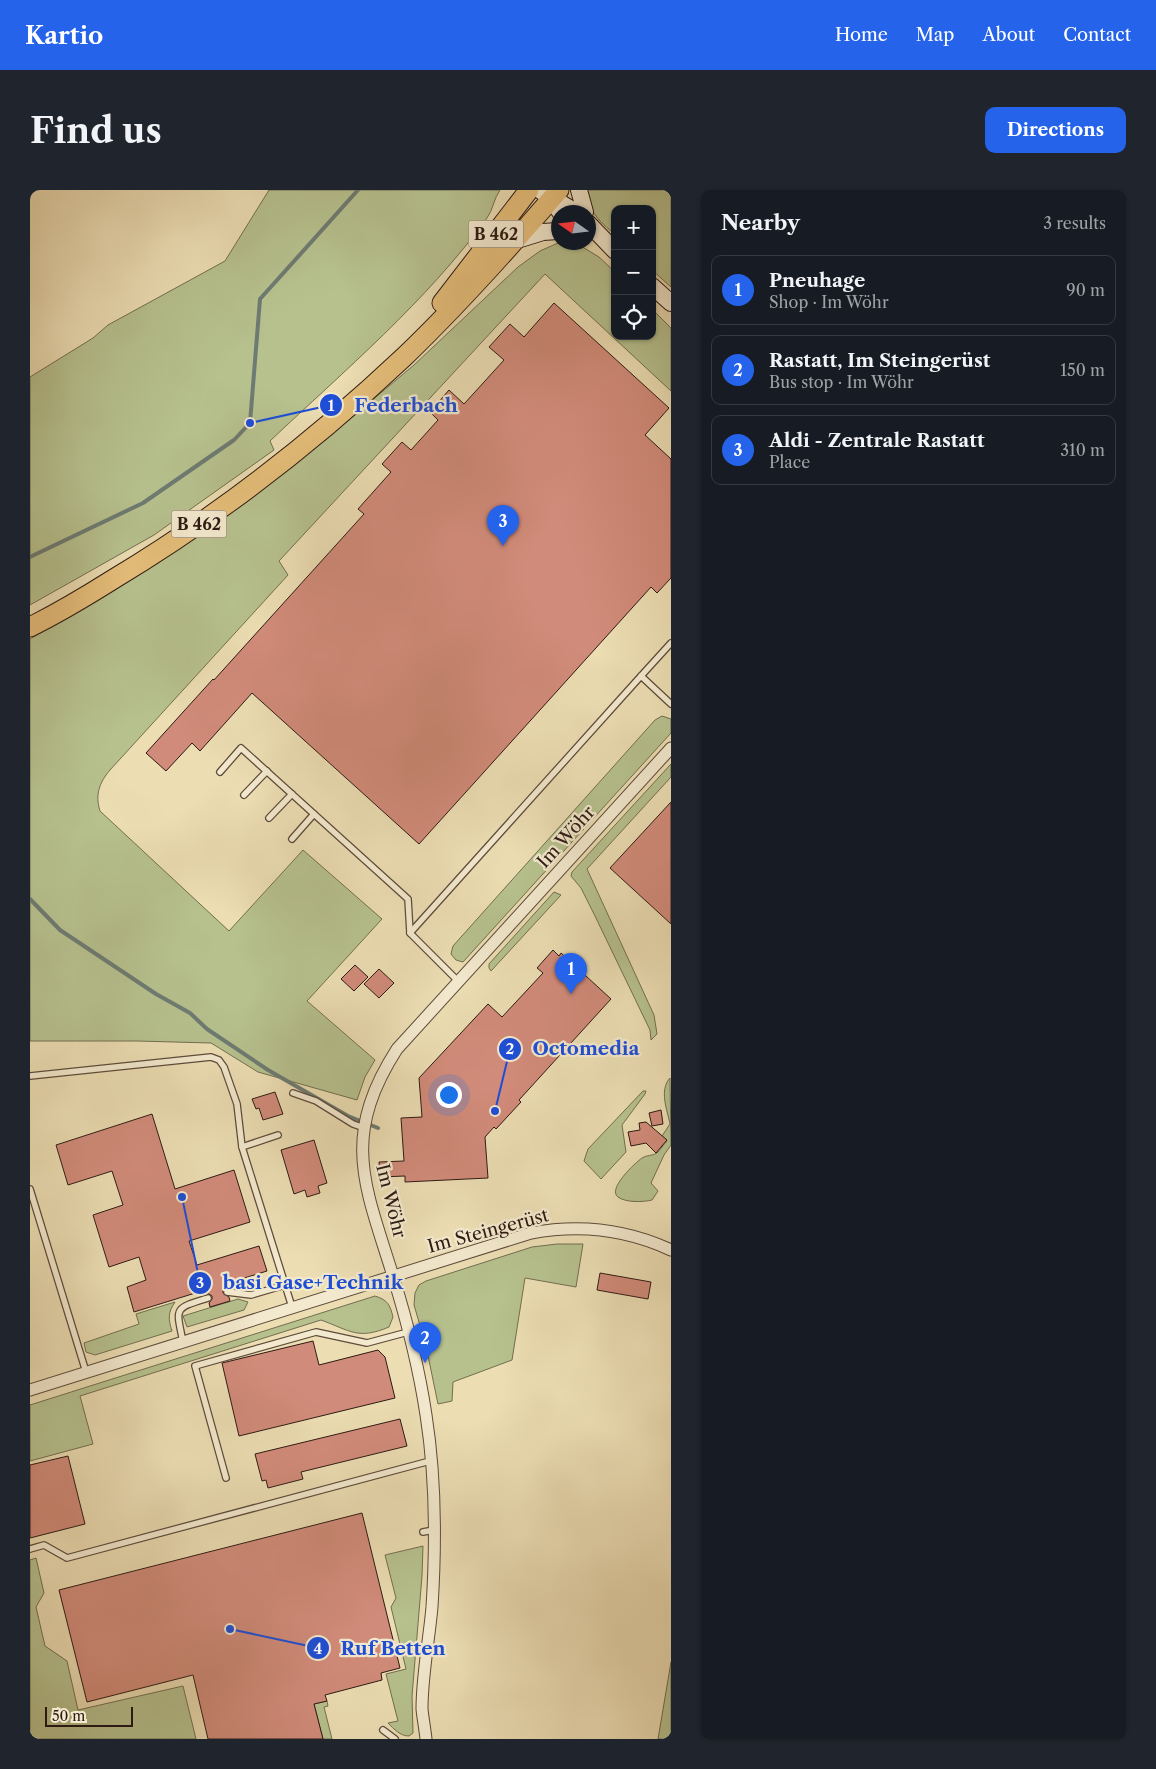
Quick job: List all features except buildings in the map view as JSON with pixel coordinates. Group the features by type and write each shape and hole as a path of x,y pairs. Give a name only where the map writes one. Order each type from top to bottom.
{"main road":[{"name":"B 462","path":"354,401 436,311 530,190"},
{"name":"B 462","path":"30,627 54,615 159,552 259,482 354,401 422,339 552,198"}],"street":[{"path":"579,190 582,205"},
{"path":"552,198 564,205"},
{"path":"514,241 551,231"},
{"path":"596,231 611,248"},
{"path":"596,240 611,249"},
{"path":"656,290 671,303"},
{"name":"Im Wöhr","path":"426,1739 422,1710 432,1608 434,1563 428,1531 430,1461 426,1417 419,1372 365,1182 362,1158 364,1128 373,1092 396,1049 671,748"},
{"name":"Im Steingerüst","path":"30,1390 531,1233 574,1228 617,1232 644,1239 671,1250"}],"lane":[{"path":"410,933 671,643"},
{"path":"640,676 671,704"},
{"path":"220,772 241,748 408,899 410,933 458,981"},
{"path":"244,795 267,771"},
{"path":"269,818 292,794"},
{"path":"292,839 314,814"},
{"path":"30,1076 211,1057 219,1060 224,1067 237,1104 242,1147 292,1308"},
{"path":"293,1093 316,1101 353,1124 364,1128"},
{"path":"242,1147 278,1135"},
{"path":"30,1188 86,1372"},
{"path":"227,1292 251,1295 285,1285"},
{"path":"183,1342 177,1315 179,1309 208,1298"},
{"path":"226,1478 195,1366 316,1332 367,1343 408,1332"},
{"path":"30,1549 44,1545 67,1558 430,1461"},
{"path":"383,1730 396,1739"}],"green space":[{"path":"269,190 500,190 487,218 438,278 384,334 270,441 274,450 154,535 30,605 30,377 93,338 108,325 225,261"},
{"path":"586,190 671,190 671,287 656,274 656,205 611,205 611,231 596,216 596,205 589,205"},
{"path":"551,246 551,250 588,250 599,257 611,268 611,335 545,274 279,561 288,575 110,770 99,789 100,811 229,931 303,850 382,919 307,1001 375,1060 365,1077 357,1100 258,1072 211,1043 30,1041 30,639 158,563 247,499 345,423 414,365 518,267 540,251"},
{"path":"656,313 671,328 671,391 616,340 656,340"},
{"path":"662,716 671,719 671,733 463,962 456,960 451,954 453,946 655,720"},
{"path":"671,764 671,777 587,869 654,1015 657,1034 651,1040 650,1030 595,916 581,888 571,876 572,872"},
{"path":"554,892 561,895 491,971 489,964"},
{"path":"670,1078 671,1145 664,1155 651,1183 658,1191 652,1200 635,1202 621,1199 616,1193 616,1188 623,1176 642,1158 657,1153 667,1141 662,1136 670,1124 664,1094"},
{"path":"643,1091 646,1091 645,1094 622,1125 626,1152 601,1179 584,1161 588,1149"},
{"path":"557,1244 583,1244 576,1287 525,1278 512,1360 453,1382 452,1401 438,1404 426,1346 414,1305 415,1293 419,1285 426,1281 532,1247"},
{"path":"375,1296 383,1299 388,1304 393,1317 389,1327 378,1331 370,1333 355,1332 321,1320 80,1396 93,1444 30,1461 30,1405"},
{"path":"238,1299 248,1302 244,1310 187,1327 183,1316"},
{"path":"175,1302 169,1316 172,1331 95,1355 86,1352 84,1343 139,1324 136,1314"},
{"path":"423,1546 412,1696 413,1733 406,1736 395,1730 388,1723 398,1721 386,1674 406,1669 391,1607 396,1598 385,1555"},
{"path":"36,1558 44,1593 36,1607 45,1646 67,1661 78,1710 183,1686 196,1739 30,1739 30,1560"},
{"path":"671,1662 671,1739 658,1739"},
{"path":"327,1701 328,1706 324,1707 332,1739 323,1739 314,1704"}],"waterway":[{"path":"30,557 143,503 234,440 250,423 260,299 358,190"},
{"path":"30,899 60,930 156,994 190,1013 207,1029 268,1070 348,1116 378,1128"}],"place":[{"name":"Federbach","path":"250,423"},
{"name":"Aldi - Zentrale Rastatt","path":"503,546"},
{"name":"Pneuhage","path":"571,994"},
{"name":"Octomedia","path":"495,1111"},
{"name":"basi Gase+Technik","path":"182,1197"},
{"name":"Rastatt, Im Steingerüst","path":"425,1363"},
{"name":"Ruf Betten","path":"230,1629"}]}
